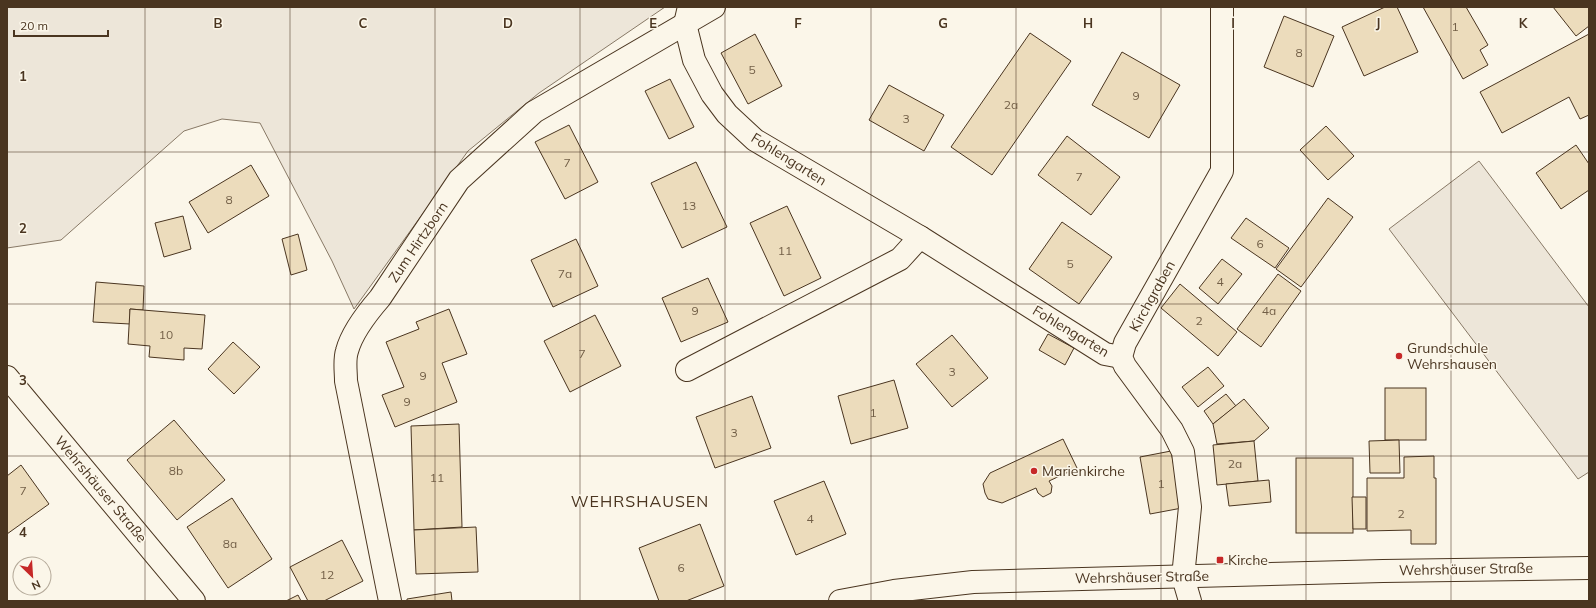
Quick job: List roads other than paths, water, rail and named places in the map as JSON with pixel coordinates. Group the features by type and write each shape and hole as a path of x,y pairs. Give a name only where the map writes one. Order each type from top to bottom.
{"street":[{"name":"Zum Hirtzborn","path":"390,601 346,382 345,361 347,350 352,339 367,314 380,298 459,180 534,112 687,16 714,7"},
{"name":"Kirchgraben","path":"1121,357 1126,343 1222,171 1222,7"},
{"name":"Fohlengarten","path":"687,16 694,60 712,94 726,114 755,140 920,237 1105,354 1121,357"},
{"path":"687,370 900,259 920,237"},
{"path":"1121,357 1125,366 1172,430 1183,452 1190,507 1183,577 1190,601"},
{"name":"Wehrshäuser Straße","path":"7,377 194,601"},
{"name":"Wehrshäuser Straße","path":"840,601 894,591 973,582 1383,570 1589,568"}],"place":[{"name":"Grundschule Wehrshausen","path":"1399,356"},
{"name":"Marienkirche","path":"1034,471"},
{"name":"Kirche","path":"1220,560"}],"district":[{"name":"WEHRSHAUSEN","path":"640,501"}]}
